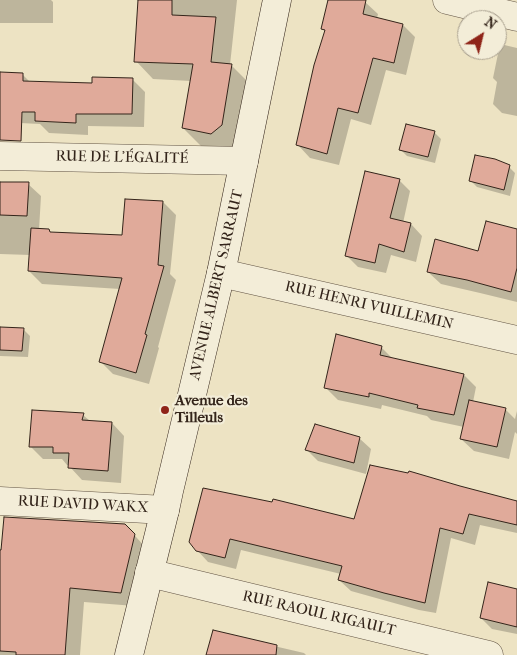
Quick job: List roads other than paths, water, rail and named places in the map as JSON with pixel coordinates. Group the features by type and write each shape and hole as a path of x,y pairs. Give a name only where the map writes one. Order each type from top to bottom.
{"street":[{"name":"AVENUE ALBERT SARRAUT","path":"128,655 165,510 221,273 277,0"},
{"path":"447,0 517,17"},
{"name":"RUE DE L'ÉGALITÉ","path":"0,156 244,161"},
{"name":"RUE HENRI VUILLEMIN","path":"221,273 517,340"},
{"name":"RUE DAVID WAKX","path":"0,501 165,510"},
{"name":"RUE RAOUL RIGAULT","path":"149,574 489,655"}],"place":[{"name":"Avenue des Tilleuls","path":"165,410"}]}
